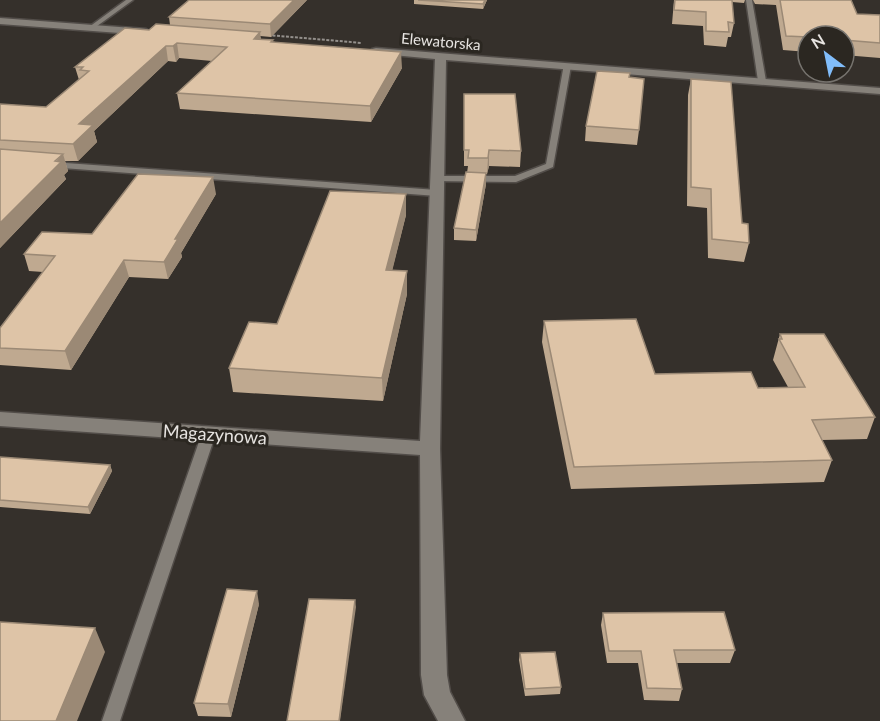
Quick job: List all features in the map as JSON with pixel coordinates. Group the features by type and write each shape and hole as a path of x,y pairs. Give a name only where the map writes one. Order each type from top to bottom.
{"street":[{"path":"0,21 161,33"},
{"name":"Elewatorska","path":"359,49 880,91"},
{"path":"441,56 430,449 434,675 437,695 452,721"},
{"name":"Magazynowa","path":"0,419 430,449"}],"lane":[{"path":"91,28 130,0"},
{"path":"749,0 762,81"},
{"path":"47,164 437,186 516,179 550,165 567,66"},
{"path":"111,721 209,433"}],"building":[{"path":"189,0 294,0 270,24 169,17"},
{"path":"418,0 485,0 483,4"},
{"path":"675,0 732,0 734,23 728,22 729,32 706,31 706,12 674,10"},
{"path":"780,0 851,0 857,14 880,15 880,43 856,41 856,24 796,24 796,36 786,36"},
{"path":"156,24 260,32 254,39 273,40 271,42 401,52 370,106 177,93 227,47 177,43 173,46 166,46 79,124 93,125 73,144 0,140 0,104 46,107 89,71 80,70 83,67 75,67 125,28 149,30"},
{"path":"597,71 630,73 629,77 644,79 639,130 586,126"},
{"path":"691,79 731,82 742,223 748,224 749,243 712,239 711,189 691,187"},
{"path":"464,94 515,94 521,151 489,150 488,158 468,158 469,150 464,150"},
{"path":"0,149 63,154 55,161 61,162 0,223"},
{"path":"466,172 486,173 476,230 454,228"},
{"path":"138,174 213,177 175,239 178,239 164,262 124,260 65,351 0,348 0,328 55,256 24,254 42,232 92,234"},
{"path":"330,191 406,194 386,270 407,271 382,378 229,368 249,322 277,324"},
{"path":"636,319 655,374 751,372 758,388 805,387 779,339 782,339 780,334 824,334 875,417 812,420 832,460 574,467 544,321"},
{"path":"0,457 110,465 88,507 0,500"},
{"path":"227,589 257,591 228,704 194,703"},
{"path":"309,599 355,600 339,721 287,721"},
{"path":"724,612 735,650 674,650 682,689 647,688 641,651 609,651 603,613"},
{"path":"0,622 95,628 56,721 0,721"},
{"path":"555,652 561,687 525,689 520,653"}]}
